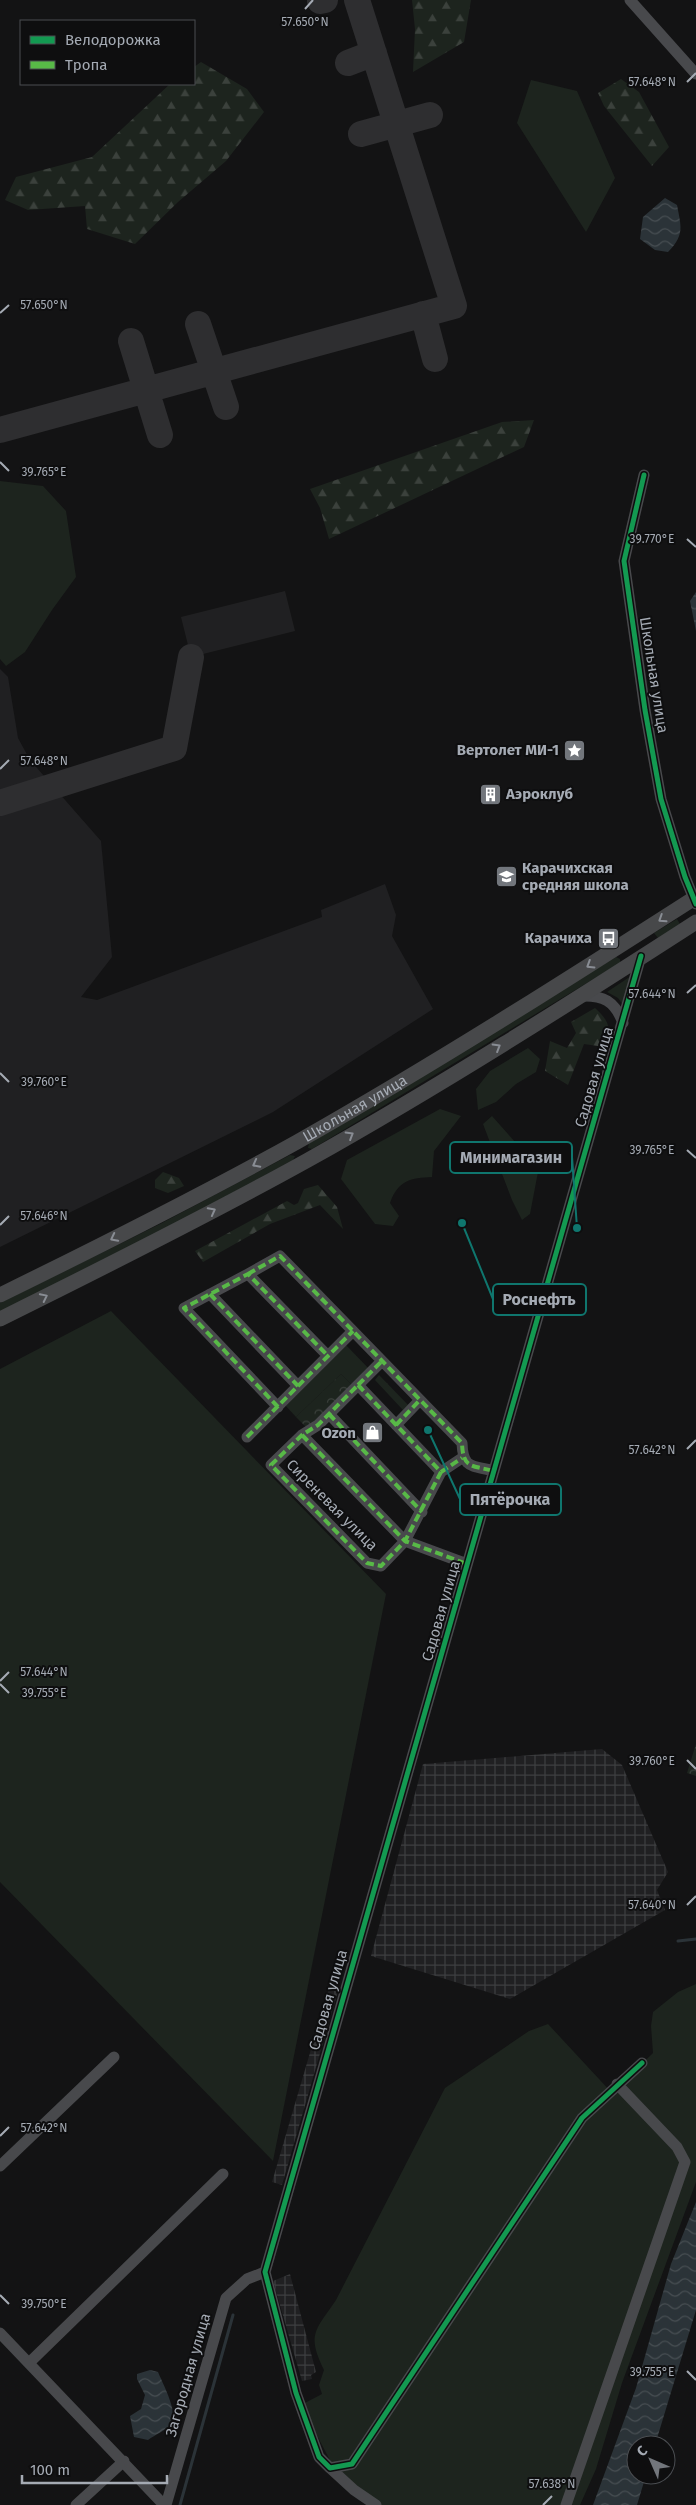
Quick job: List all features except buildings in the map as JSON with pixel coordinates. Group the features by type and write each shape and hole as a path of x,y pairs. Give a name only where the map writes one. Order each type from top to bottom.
{"main road":[{"name":"Школьная улица","path":"0,1295 157,1216 298,1141 444,1055 695,900"},
{"name":"Школьная улица","path":"0,1319 169,1234 308,1160 581,996 696,922"},
{"path":"631,939 641,956"},
{"path":"298,1141 308,1160"}],"street":[{"path":"630,0 696,74"},
{"name":"Школьная улица","path":"644,475 624,561 645,710 661,799 685,877 695,900"},
{"name":"Садовая улица","path":"265,2272 641,956"},
{"name":"Садовая улица","path":"581,996 595,995 607,998 618,1010 622,1022"},
{"path":"278,1407 184,1308 280,1256 462,1443 462,1458 467,1464 494,1471"},
{"path":"248,1274 328,1356"},
{"path":"210,1294 298,1386"},
{"path":"247,1438 354,1331"},
{"name":"Сиреневая улица","path":"382,1361 318,1425 302,1436 271,1466 367,1563 381,1566 405,1541 442,1472"},
{"path":"358,1385 442,1472 462,1458"},
{"path":"396,1425 420,1400"},
{"path":"329,1414 422,1512"},
{"name":"Сиреневая улица","path":"302,1436 405,1541 467,1564"},
{"path":"0,2166 114,2057"},
{"path":"330,2468 352,2464 582,2118 642,2063"},
{"path":"566,2505 685,2162 677,2147 617,2084"},
{"path":"29,2363 223,2174"},
{"path":"265,2272 296,2393 319,2457 354,2490 376,2505"},
{"name":"Загородная улица","path":"165,2505 226,2298 247,2279 265,2272"},
{"name":"Загородная улица","path":"0,2333 165,2505"},
{"path":"76,2505 124,2461"}],"shaded area":[{"path":"285,591 295,631 191,657 181,617"},
{"path":"0,669 8,677 18,738 30,760 101,841 112,957 81,997 97,1000 322,917 321,910 385,884 396,915 392,936 433,1009 273,1112 0,1247"},
{"path":"602,1749 622,1765 668,1872 657,1890 665,1910 510,1999 371,1956 423,1764"},
{"path":"329,1988 338,1991 282,2185 272,2182"},
{"path":"290,2274 316,2372 311,2375 312,2379 302,2381 273,2281"}],"green space":[{"path":"412,0 471,0 464,42 413,72 415,29"},
{"path":"201,62 247,89 264,112 226,161 178,202 135,244 87,229 85,206 28,210 5,200 16,177 92,157 169,85 195,85 195,66"},
{"path":"621,79 639,92 669,147 652,166 604,106 598,93"},
{"path":"531,80 577,91 615,178 586,232 517,123"},
{"path":"534,420 524,447 329,539 320,508 310,489 502,422"},
{"path":"0,481 43,486 66,511 76,577 25,652 6,666 0,659"},
{"path":"677,919 680,924 658,938 654,933"},
{"path":"616,957 620,959 620,963 312,1149 308,1148 309,1142"},
{"path":"631,976 623,1005 618,998 607,992"},
{"path":"595,1008 604,1017 608,1025 605,1047 584,1044 568,1085 545,1071 550,1041 567,1048 576,1033 571,1022"},
{"path":"528,1048 540,1059 536,1072 516,1084 496,1102 478,1110 476,1089 490,1071"},
{"path":"440,1109 461,1116 434,1151 432,1177 418,1178 401,1185 393,1195 390,1203 399,1216 393,1226 375,1224 341,1179 347,1160"},
{"path":"492,1116 515,1142 532,1145 538,1172 530,1214 522,1220 512,1200 483,1124"},
{"path":"290,1155 295,1156 293,1160 164,1230 0,1312 0,1303 160,1224"},
{"path":"163,1172 179,1178 184,1186 168,1193 155,1188 155,1180"},
{"path":"318,1185 337,1207 343,1229 320,1205 270,1224 203,1262 195,1251 287,1201 294,1205 298,1203 304,1189"},
{"path":"111,1311 386,1594 273,2161 0,1882 0,1369"},
{"path":"346,1345 372,1372 355,1388 341,1374 296,1417 284,1404"},
{"path":"341,1374 352,1385 307,1428 296,1417"},
{"path":"379,1375 408,1405 403,1410 375,1380"},
{"path":"696,1744 696,1776 687,1773"},
{"path":"696,1984 696,2182 622,2383 596,2469 580,2505 369,2505 333,2466 301,2405 322,2394 319,2385 324,2370 315,2348 316,2333 319,2326 336,2300 445,2088 529,2031 548,2024 612,2093 653,2053 651,2026 653,2012 678,1992"}],"water":[{"path":"665,198 677,205 680,225 677,240 668,252 655,250 640,239 643,217"},
{"path":"696,592 696,631 690,601"},
{"path":"696,2202 696,2310 658,2435 626,2435 626,2485 643,2485 637,2505 593,2505 636,2388 671,2264"},
{"path":"150,2370 158,2372 172,2406 173,2419 169,2426 148,2440 134,2437 130,2416 141,2409 145,2395 137,2379 137,2374"}],"waterway":[{"path":"678,1941 696,1939"},
{"path":"180,2505 233,2315"}],"taxiway":[{"path":"320,1 325,0"},
{"path":"0,430 454,306 357,0"},
{"path":"348,63 374,53"},
{"path":"361,134 430,115"},
{"path":"423,314 435,359"},
{"path":"198,324 226,407"},
{"path":"131,341 160,435"},
{"path":"0,803 174,748 191,657"}],"marked path":[{"path":"248,1274 280,1256 462,1443 466,1462 494,1471"},
{"path":"278,1407 184,1308 248,1274 328,1356"},
{"path":"210,1294 298,1386"},
{"path":"247,1437 353,1331"},
{"path":"358,1385 382,1361"},
{"path":"358,1385 441,1472 405,1541 381,1566 367,1563 271,1465 302,1435 318,1425 358,1385"},
{"path":"396,1425 420,1400"},
{"path":"329,1414 422,1512"},
{"path":"302,1435 405,1541 467,1564"},
{"path":"441,1472 462,1458"}],"cycle path":[{"path":"644,475 624,561 645,710 661,799 685,877 696,904"},
{"path":"641,956 265,2272 296,2393 319,2457 330,2468 352,2464 582,2118 642,2063"}],"place":[{"name":"Вертолет МИ-1","path":"575,750"},
{"name":"Аэроклуб","path":"490,794"},
{"name":"Карачихская средняя школа","path":"506,877"},
{"name":"Карачиха","path":"608,938"},
{"name":"Роснефть","path":"462,1223"},
{"name":"Минимагазин","path":"577,1228"},
{"name":"Пятёрочка","path":"428,1430"},
{"name":"Ozon","path":"372,1433"}]}
